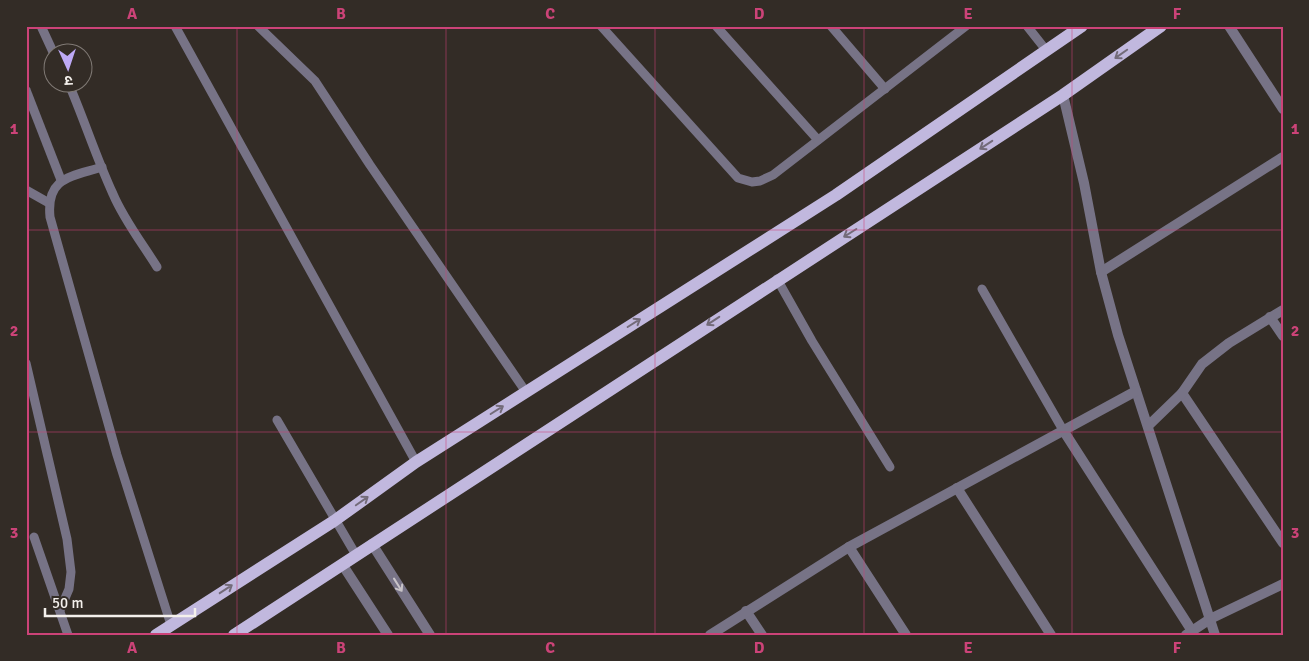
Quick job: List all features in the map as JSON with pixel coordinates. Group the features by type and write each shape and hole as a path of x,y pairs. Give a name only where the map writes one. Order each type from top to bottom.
{"main road":[{"path":"234,635 1063,94 1161,26"},
{"path":"156,635 334,520 416,462 836,195 1076,28"}],"street":[{"path":"1230,26 1283,109"},
{"path":"1063,94 1084,183 1101,272 1118,335 1215,635"},
{"path":"1101,272 1283,157"},
{"path":"1148,426 1182,393 1202,364 1229,343 1283,310"},
{"path":"1270,317 1283,336"},
{"path":"710,635 849,547 1136,390"},
{"path":"1182,393 1283,543"},
{"path":"1063,430 1189,633 1210,619 1283,584"},
{"path":"957,488 1051,635"},
{"path":"372,544 430,635"},
{"path":"849,547 906,635"},
{"path":"342,564 388,635"},
{"path":"746,611 762,635"}],"lane":[{"path":"41,26 49,42"},
{"path":"175,26 416,462"},
{"path":"258,26 315,81 375,173 526,392"},
{"path":"601,26 738,178 752,182 760,182 773,175 966,26"},
{"path":"716,26 818,140"},
{"path":"831,26 885,89"},
{"path":"1027,26 1046,50"},
{"path":"26,90 61,180"},
{"path":"72,92 113,195 130,226 157,267"},
{"path":"102,167 61,180 52,191 48,204 50,217 117,455 171,625"},
{"path":"26,190 48,204"},
{"path":"777,279 812,341 890,467"},
{"path":"982,289 1063,430"},
{"path":"26,363 67,539 71,572 69,589 60,610"},
{"path":"276,420 356,555"},
{"path":"34,537 68,635"}]}
